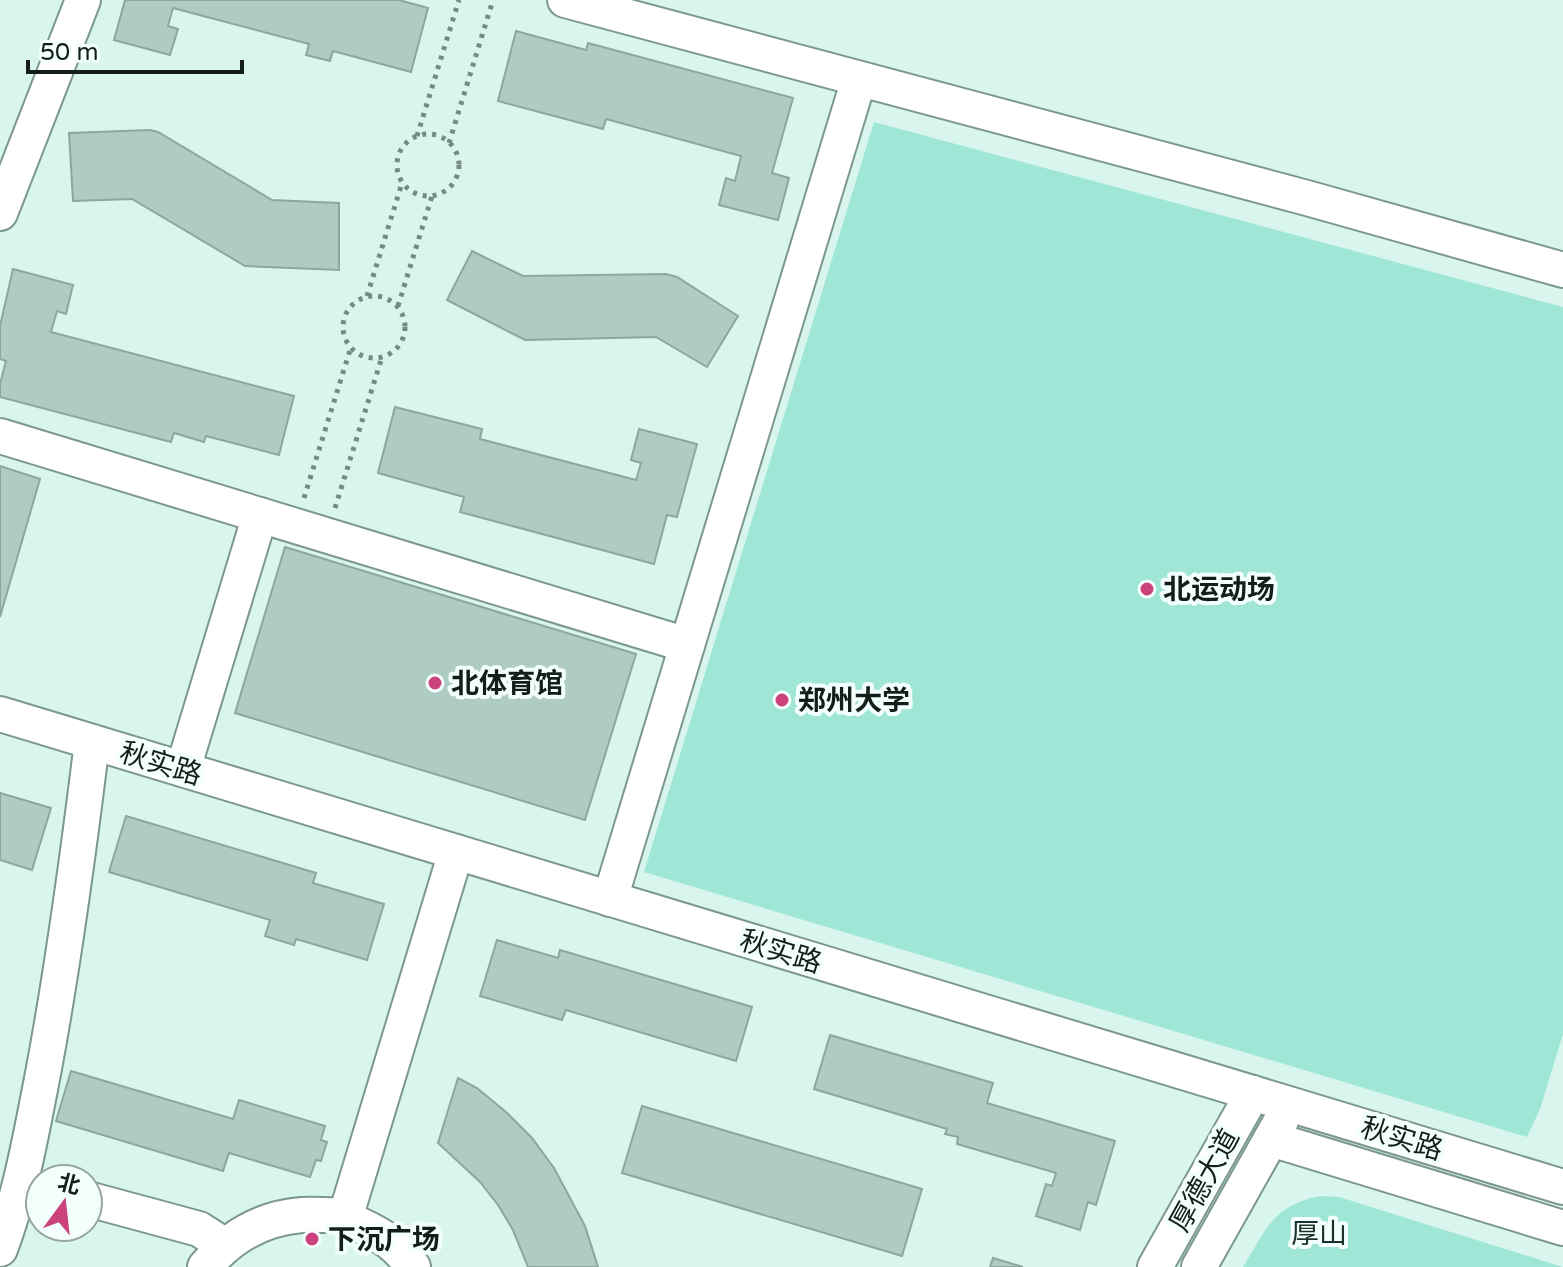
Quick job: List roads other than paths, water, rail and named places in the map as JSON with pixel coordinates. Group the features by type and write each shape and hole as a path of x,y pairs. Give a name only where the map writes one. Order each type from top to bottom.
{"lane":[{"path":"0,213 83,0"},
{"path":"565,0 1292,194 1563,270"},
{"path":"610,899 859,79"},
{"path":"0,436 687,645"},
{"path":"183,769 260,515"},
{"name":"秋实路","path":"0,714 1563,1187"},
{"path":"33,1163 73,900 92,742"},
{"path":"346,1215 456,852"},
{"name":"厚德大道","path":"1155,1267 1253,1093"},
{"name":"厚德大道","path":"1199,1267 1291,1105"},
{"path":"1271,1139 1563,1228"},
{"path":"0,1249 24,1196"},
{"path":"104,1203 199,1229 215,1256 256,1226 279,1218 304,1214 346,1215 352,1222 394,1246 413,1267"}],"place":[{"name":"北运动场","path":"1147,589"},
{"name":"北体育馆","path":"435,683"},
{"name":"郑州大学","path":"782,700"},
{"name":"下沉广场","path":"312,1239"}],"park label":[{"name":"厚山","path":"1319,1233"}]}
